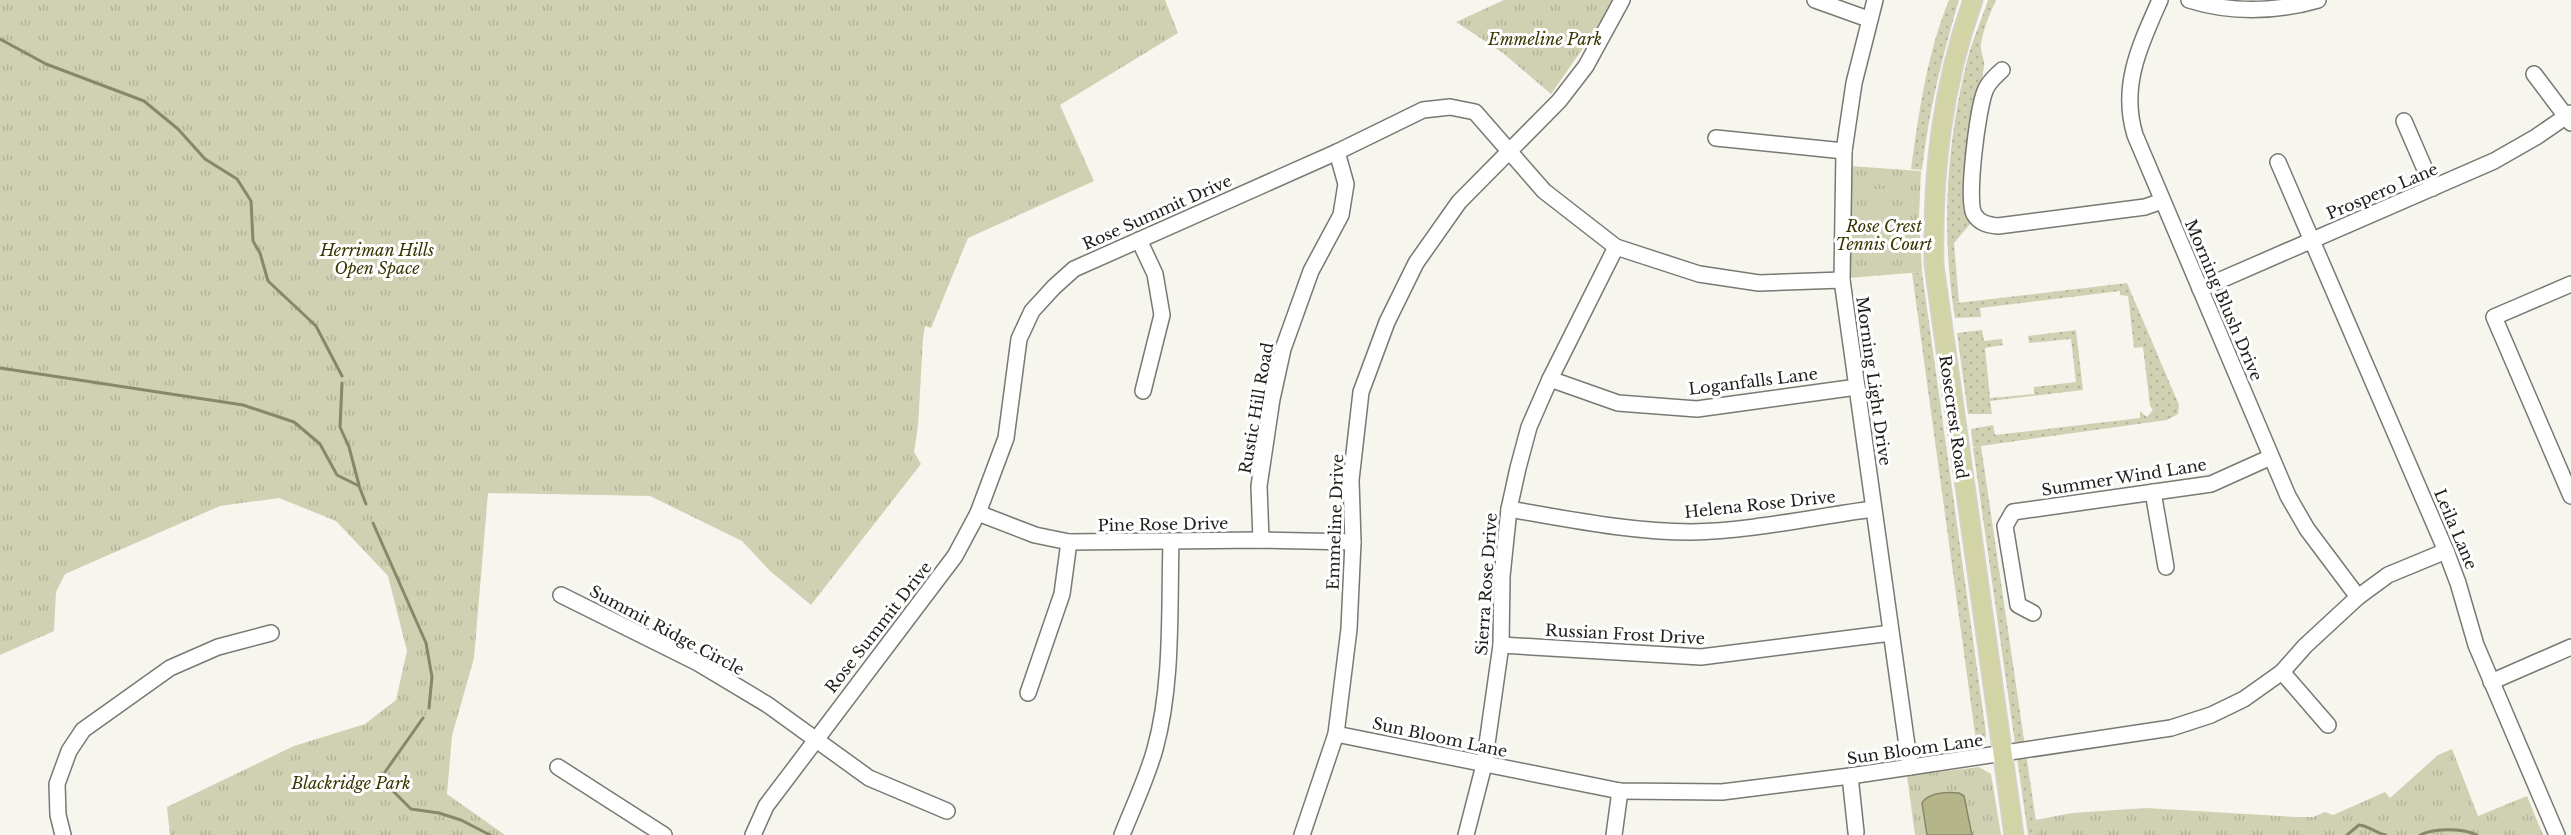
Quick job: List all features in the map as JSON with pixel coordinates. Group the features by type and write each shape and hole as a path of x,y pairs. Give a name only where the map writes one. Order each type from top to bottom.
{"main road":[{"name":"Rosecrest Road","path":"1973,0 1961,34 1945,96 1938,143 1933,208 1934,265 2014,835"}],"street":[{"name":"Emmeline Drive","path":"1302,835 1336,734 1349,629 1353,542 1351,480 1361,393 1387,322 1416,263 1459,202 1559,102 1579,75 1622,0"},
{"path":"1815,0 1868,19"},
{"name":"Morning Light Drive","path":"1875,0 1868,19 1854,83 1844,151 1842,280 1910,767"},
{"name":"Morning Blush Drive","path":"2160,0 2131,72 2128,104 2138,146 2271,457 2302,521 2358,597"},
{"path":"2189,0 2250,10 2295,7 2318,0"},
{"path":"2002,70 1989,83 1984,93 1971,200 1976,217 1984,223 1998,226 2145,207 2162,201"},
{"path":"2534,74 2569,117"},
{"name":"Rose Summit Drive","path":"753,835 766,806 814,739 955,556 978,513 1006,438 1019,339 1032,311 1074,269 1336,152 1423,110 1450,107 1475,112 1544,191 1616,247 1699,274 1759,283 1842,280"},
{"name":"Prospero Lane","path":"2200,289 2516,150 2569,117"},
{"path":"2404,122 2433,188"},
{"path":"1716,138 1844,151"},
{"name":"Rustic Hill Road","path":"1261,540 1259,486 1272,399 1283,349 1311,271 1341,215 1346,184 1336,152"},
{"name":"Leila Lane","path":"2278,162 2446,551 2476,645 2556,835"},
{"path":"1139,240 1155,274 1162,315 1143,391"},
{"name":"Sierra Rose Drive","path":"1466,835 1484,765 1501,645 1502,576 1509,509 1529,427 1550,379 1616,247"},
{"path":"2571,284 2494,317 2571,496"},
{"name":"Loganfalls Lane","path":"1550,379 1618,403 1697,409 1857,387"},
{"name":"Summer Wind Lane","path":"2033,613 2018,605 2005,526 2013,512 2211,484 2271,457"},
{"path":"2153,492 2166,567"},
{"name":"Helena Rose Drive","path":"1509,509 1627,528 1694,531 1731,529 1873,509"},
{"name":"Pine Rose Drive","path":"978,513 1035,535 1069,542 1261,540 1353,542"},
{"path":"1028,693 1062,594 1069,542"},
{"path":"1122,835 1155,750 1169,641 1171,542"},
{"name":"Sun Bloom Lane","path":"1336,734 1620,791 1722,792 1850,776 2171,728 2211,715 2244,699 2282,672 2305,646 2358,597 2388,575 2446,551"},
{"name":"Summit Ridge Circle","path":"561,595 698,663 768,705 869,778 947,811"},
{"path":"63,835 56,798 59,773 69,751 83,730 170,668 218,647 271,633"},
{"name":"Russian Frost Drive","path":"1501,645 1701,657 1891,633"},
{"path":"2491,682 2571,647"},
{"path":"2282,672 2328,725"},
{"path":"558,767 664,835"},
{"path":"1850,776 1856,832"},
{"path":"1614,835 1620,791"}],"green space":[{"name":"Herriman Hills Open Space","path":"0,0 1165,0 1178,33 1060,105 1094,181 968,238 931,328 925,326 914,452 921,464 811,605 770,571 742,541 650,496 488,493 474,658 452,736 447,794 505,835 170,835 167,807 294,746 365,724 396,700 407,651 388,576 336,521 279,498 220,506 65,574 56,592 54,631 0,655"},
{"name":"Emmeline Park","path":"1504,0 1613,0 1607,14 1551,94 1503,53 1456,22"},
{"path":"1949,0 1959,0 1937,84 1922,170 1911,169 1929,62"},
{"path":"1988,0 1996,0 1982,39 1984,67 1965,168 1966,208 1971,223 1954,243 1959,302 1957,303 2127,283 2179,405 2178,414 2167,420 1981,446 2038,835 2028,835 1973,448 1976,447 1973,447 1971,429 1993,425 1995,435 2140,418 2140,411 2147,417 2153,410 2150,406 2143,347 2134,348 2128,296 2120,295 2120,291 1980,308 1981,317 1955,318 1948,255 1950,159 1966,65"},
{"name":"Rose Crest Tennis Court","path":"1850,166 1921,171 1919,217 1922,272 1849,278"},
{"path":"1874,189 1889,189 1888,226 1873,225"},
{"path":"1922,272 1986,733 1985,746 1977,748 1912,273"},
{"path":"1982,330 1984,341 2002,339 2003,345 1985,348 1990,398 2034,394 2034,387 2076,382 2071,339 2029,343 2028,336 2076,330 2083,390 1990,401 1992,414 1968,414 1957,333"},
{"path":"2452,749 2478,816 2527,796 2543,835 2038,835 2035,820 2072,813 2146,808 2295,817 2313,817 2325,812 2333,815 2385,792 2390,798 2438,755"},
{"path":"1979,767 1991,774 2001,835 1915,835 1907,776"}],"shaded area":[{"path":"1944,793 1959,793 1964,796 1972,835 1927,835 1922,803 1925,799"}],"waterway":[{"path":"0,39 46,64 144,101 178,129 205,159 237,179 251,201 253,241 260,253 268,281 316,326 342,376"},
{"path":"0,368 243,405 294,422 320,444 337,475 359,486 366,504"},
{"path":"342,383 340,427 349,447 359,485"},
{"path":"373,523 426,643 432,677 429,708"},
{"path":"423,718 385,772 382,780 411,809 439,813 461,820 490,835"},
{"path":"2347,835 2359,825 2386,835"},
{"path":"2420,835 2448,830 2477,835"}],"park label":[{"name":"Blackridge Park","path":"351,783"}]}
